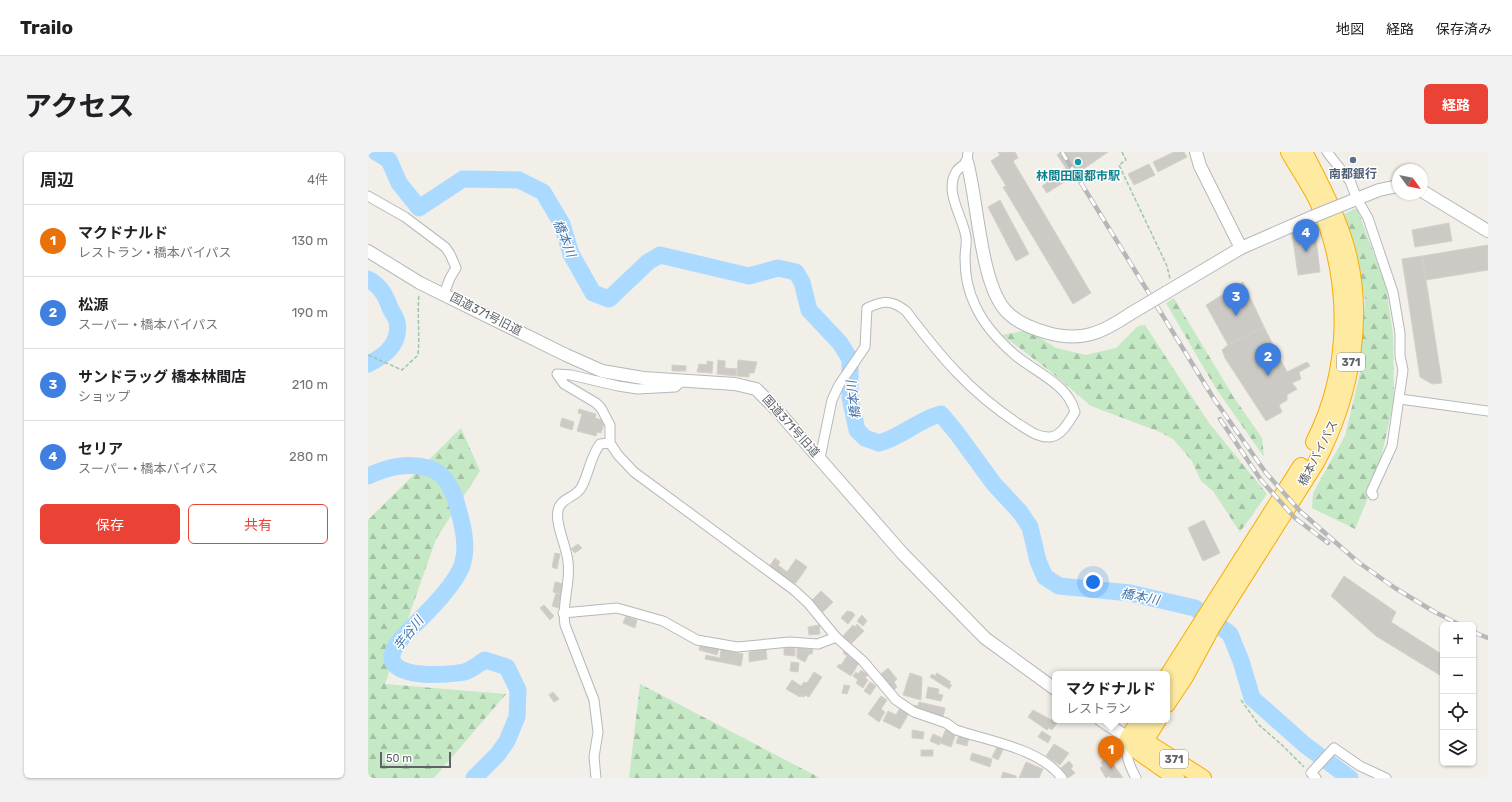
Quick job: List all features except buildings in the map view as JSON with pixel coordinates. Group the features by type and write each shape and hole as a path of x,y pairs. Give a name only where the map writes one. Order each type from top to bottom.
{"highway":[{"name":"橋本バイパス","path":"1170,700 1185,677 1317,436 1333,392 1342,349 1343,308 1332,238 1317,201 1289,152"},
{"name":"橋本バイパス","path":"1170,673 1251,556 1303,485 1327,442 1344,394 1353,349 1354,306 1352,278 1348,257 1328,199 1304,152"},
{"path":"1137,743 1140,723"},
{"name":"371","path":"1137,743 1155,723"},
{"name":"371","path":"1137,743 1176,778"},
{"name":"371","path":"1137,743 1203,778"}],"street":[{"path":"1196,152 1200,166 1241,248"},
{"path":"1327,152 1350,181 1357,199 1368,218 1393,292 1400,333 1400,356 1403,370 1400,398 1392,446 1371,492 1373,495"},
{"path":"968,157 987,270 993,291 1007,312 1024,326 1057,336 1091,336 1110,328 1130,314 1241,248 1344,204 1379,190 1392,187"},
{"path":"820,458 832,400 839,385 865,347 867,308 882,302 897,304 906,311 961,379 981,398 1034,434 1050,437 1060,432 1075,412 1072,402 1066,393 1014,355 994,332 975,306 968,286 965,258 966,237 952,187 956,172 968,157"},
{"path":"1428,195 1488,231"},
{"path":"368,196 405,217 445,247 456,268 450,278 444,294"},
{"name":"国道371号旧道","path":"368,251 420,283 602,371 643,378 735,384 756,389 820,458 902,553 985,638 1052,688"},
{"path":"682,380 675,387 638,389 571,375 557,374 564,384 596,403 601,408 610,425 610,443 618,455 646,482 794,590 808,603 836,637 863,661 896,700 914,712 946,724 956,730 1028,753 1056,770 1062,778"},
{"path":"1400,398 1488,410"},
{"path":"596,778 594,756 598,732 594,700 565,626 563,613 569,576 568,561 557,513 560,505 580,490 594,452 600,444 610,443"},
{"path":"563,613 617,608 663,622 696,640 737,647 790,642 818,644 836,637"},
{"path":"1106,723 1137,743"},
{"path":"1136,778 1127,757 1126,747 1137,743"},
{"path":"1314,776 1319,766 1334,748 1360,766 1386,778"}],"path":[{"path":"1122,152 1126,160 1119,165 1167,266 1170,291"},
{"path":"368,355 402,370 418,355 420,331 418,305 420,283"},
{"path":"1241,700 1259,725 1314,776"}],"green space":[{"path":"1357,208 1386,287 1393,334 1394,400 1377,476 1355,529 1312,508 1313,493 1345,436 1360,373 1365,299 1354,250 1341,215"},
{"path":"1174,298 1233,396 1262,438 1264,457 1215,387 1166,303"},
{"path":"1145,325 1209,423 1267,494 1240,532 1213,491 1201,481 1192,461 1173,439 1160,432 1091,406 1050,371 1002,335 1023,331 1037,336 1056,348 1086,355 1116,348 1138,326"},
{"path":"461,428 480,471 436,539 385,684 506,694 434,778 368,778 368,520"},
{"path":"640,684 820,778 629,778"}],"waterway":[{"name":"橋本川","path":"376,152 389,160 399,183 419,208 463,179 519,180 543,192 562,224 571,254 593,293 609,299 648,262 660,255 749,276 778,268 796,272 802,282 809,310 840,343 850,359 850,398 857,430 865,438 879,443 895,437 933,416 941,414 994,484 1020,512 1030,527 1038,561 1045,577 1059,586 1130,593 1195,608 1230,634 1241,661 1252,698 1305,745 1350,778"},
{"name":"芋谷川","path":"368,279 379,287 387,299 395,316 398,330 394,342 386,353 368,364"},
{"name":"芋谷川","path":"368,476 398,466 413,465 429,468 435,470 444,478 451,488 455,499 465,541 463,562 460,570 449,588 400,640 392,655 394,663 400,669 421,674 434,675 464,672 485,660 507,667 518,690 517,717 507,741 498,754 474,778"}],"railway":[{"path":"1062,152 1214,399 1266,473 1300,511 1358,562 1395,588 1454,622"},
{"path":"1220,419 1261,480 1295,518 1328,543"},
{"path":"1476,633 1488,638"}],"place":[{"name":"南都銀行","path":"1353,160"},
{"name":"林間田園都市駅","path":"1078,162"},
{"name":"セリア","path":"1306,252"},
{"name":"サンドラッグ 橋本林間店","path":"1236,316"},
{"name":"松源","path":"1268,376"},
{"name":"マクドナルド","path":"1111,769"}]}
